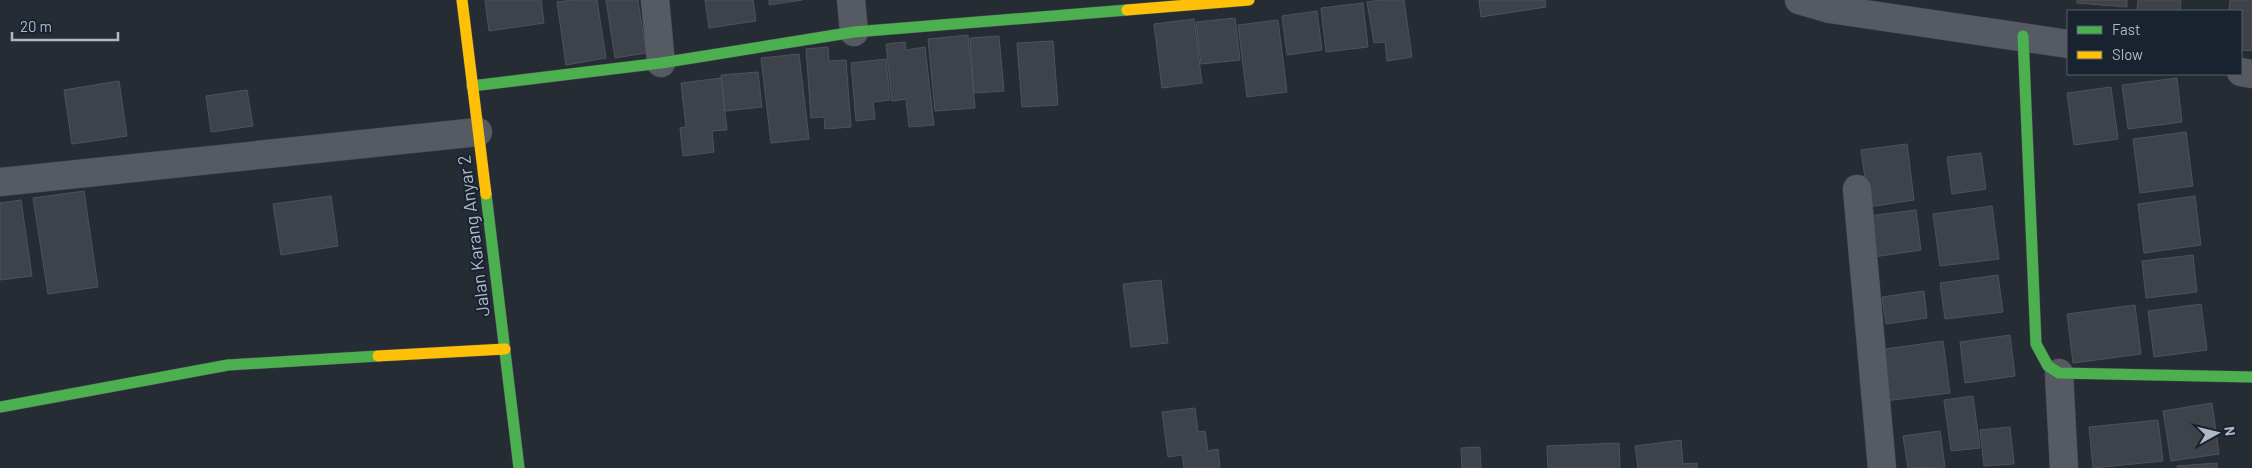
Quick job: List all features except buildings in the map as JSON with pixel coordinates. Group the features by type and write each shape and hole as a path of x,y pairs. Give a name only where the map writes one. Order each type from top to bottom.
{"street":[{"name":"Jalan Karang Anyar 2","path":"462,0 519,468"},
{"path":"655,0 661,63"},
{"path":"851,0 854,32"},
{"path":"472,86 661,63 854,32 1122,5 1249,0"},
{"path":"1799,0 1830,9 2067,44"},
{"path":"2023,36 2036,344 2048,366 2059,373 2252,377"},
{"path":"0,182 478,132"},
{"path":"1857,189 1882,468"},
{"path":"0,408 228,365 505,349"},
{"path":"2059,373 2064,468"}],"traffic: fast":[{"path":"472,86 661,63 854,32 1127,10"},
{"path":"2023,36 2036,344 2048,366 2059,373 2252,377"},
{"path":"486,194 519,468"},
{"path":"0,407 228,365 378,356"}],"traffic: slow":[{"path":"462,0 486,194"},
{"path":"1127,10 1249,0"},
{"path":"378,356 505,349"}]}
